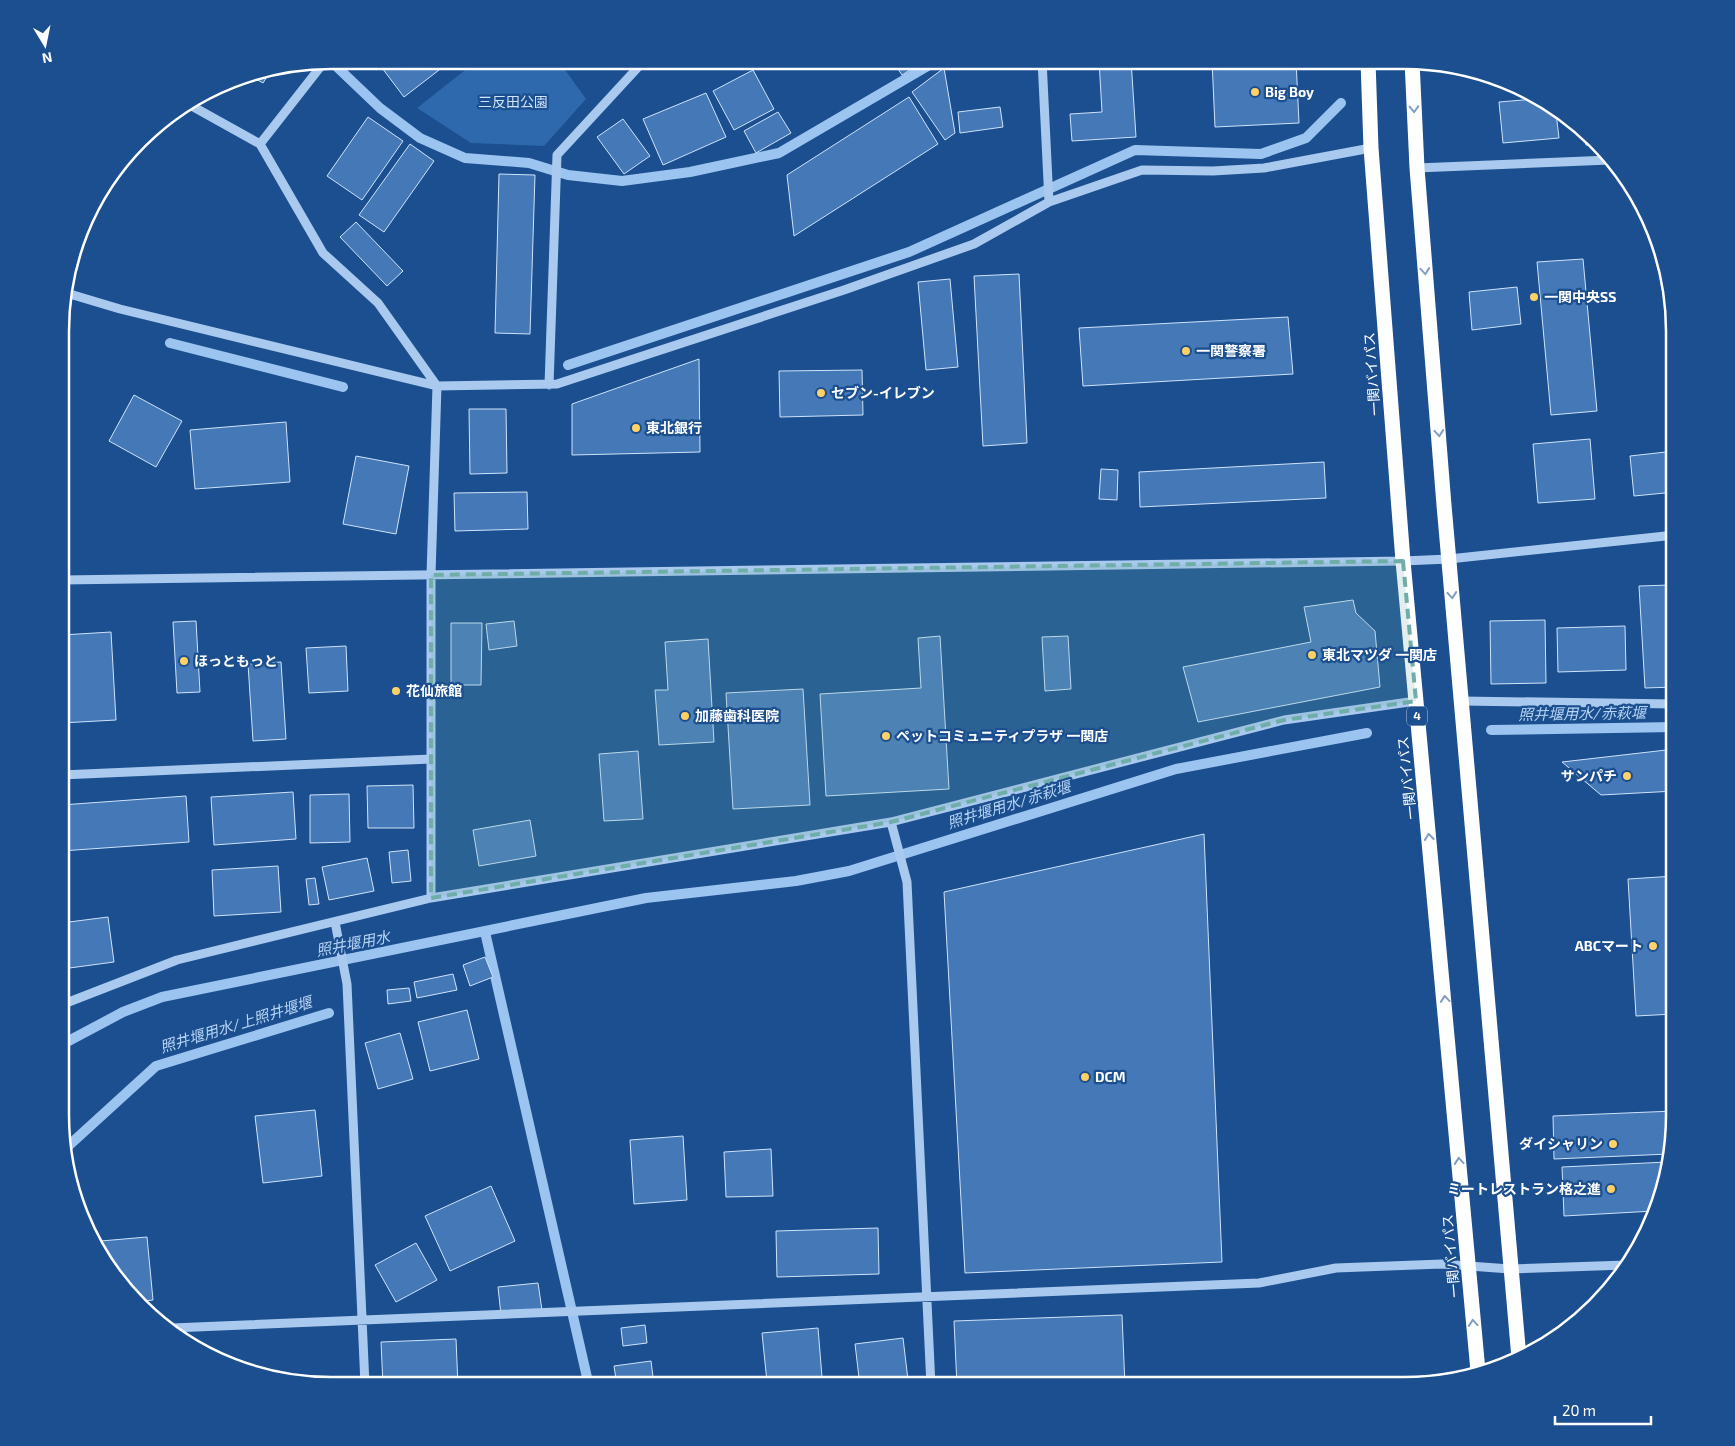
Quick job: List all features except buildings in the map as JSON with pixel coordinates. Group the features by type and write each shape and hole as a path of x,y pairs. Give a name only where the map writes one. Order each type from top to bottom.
{"highway":[{"name":"一関バイパス","path":"1368,69 1371,148 1403,561 1478,1366"},
{"path":"1412,69 1417,168 1482,964 1517,1351"}],"street":[{"path":"260,144 318,69"},
{"path":"548,385 557,155 636,69"},
{"path":"1042,69 1049,202"},
{"path":"194,107 260,144 323,253 378,303 437,386 431,575 431,898"},
{"path":"71,294 120,309 437,386 557,384 807,302 974,244 1049,202 1142,170 1213,171 1264,168 1371,148"},
{"path":"1417,168 1603,160"},
{"path":"69,580 1403,561 1449,559 1666,536"},
{"path":"69,1002 177,960 431,898 891,822 1284,720 1416,701"},
{"path":"1462,701 1666,704"},
{"path":"69,776 431,759"},
{"path":"891,822 907,882 929,1296 931,1377"},
{"path":"335,922 347,984 365,1377"},
{"path":"178,1328 1260,1283 1336,1268 1442,1264 1510,1269 1619,1265"}],"highlighted area":[{"path":"1403,561 1416,701 1284,720 891,822 431,898 431,575"}],"green space":[{"name":"三反田公園","path":"467,69 564,69 586,99 544,146 471,143 417,108"}],"waterway":[{"path":"339,69 380,108 420,138 465,158 529,163 568,175 622,181 690,172 779,153 923,69"},
{"path":"568,365 909,252 1135,150 1261,154 1306,138 1341,103"},
{"path":"170,343 343,387"},
{"name":"照井堰用水/赤萩堰","path":"1491,730 1666,727"},
{"name":"照井堰用水/赤萩堰","path":"69,1041 123,1012 162,997 646,898 796,881 849,871 1176,769 1367,733"},
{"path":"485,932 587,1377"},
{"name":"照井堰用水/上照井堰堰","path":"70,1144 156,1066 329,1013"}],"place":[{"name":"Big Boy","path":"1255,92"},
{"name":"一関中央SS","path":"1534,297"},
{"name":"一関警察署","path":"1186,351"},
{"name":"セブン-イレブン","path":"821,393"},
{"name":"東北銀行","path":"636,428"},
{"name":"東北マツダ 一関店","path":"1312,655"},
{"name":"ほっともっと","path":"184,661"},
{"name":"花仙旅館","path":"396,691"},
{"name":"加藤歯科医院","path":"685,716"},
{"name":"ペットコミュニティプラザ 一関店","path":"886,736"},
{"name":"サンパチ","path":"1627,776"},
{"name":"ABCマート","path":"1653,946"},
{"name":"DCM","path":"1085,1077"},
{"name":"ダイシャリン","path":"1613,1144"},
{"name":"ミートレストラン格之進","path":"1611,1189"}],"water label":[{"name":"照井堰用水","path":"353,944"}]}
